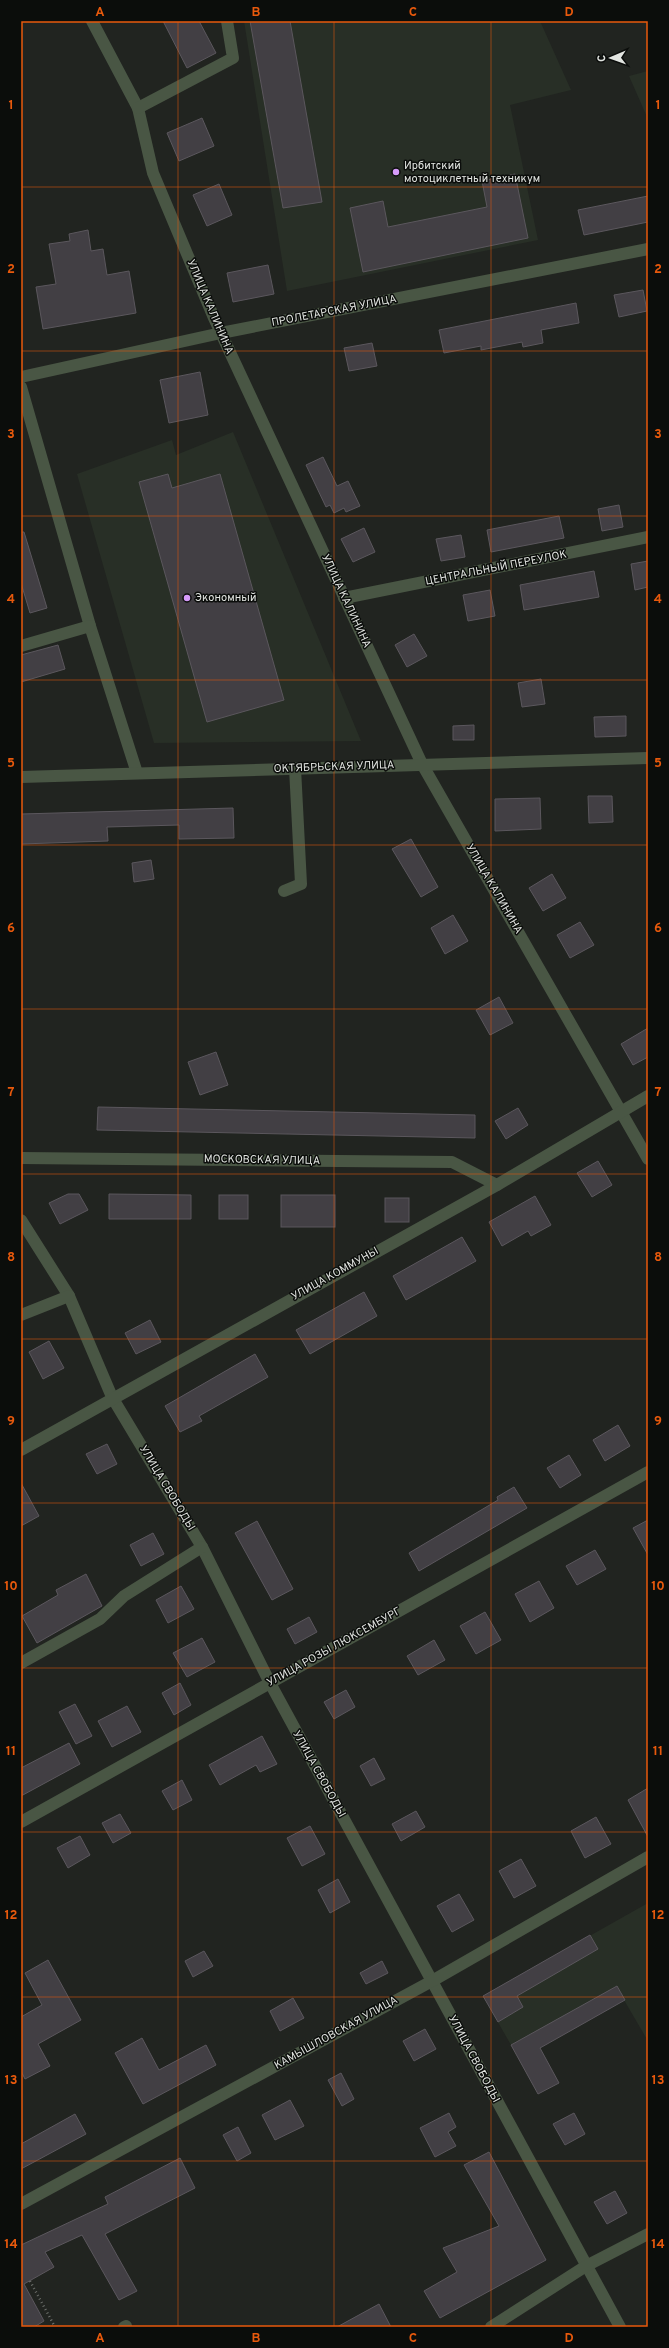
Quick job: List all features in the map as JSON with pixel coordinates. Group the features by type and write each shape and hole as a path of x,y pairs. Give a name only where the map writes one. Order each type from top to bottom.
{"street":[{"name":"УЛИЦА КАЛИНИНА","path":"92,21 138,108 153,173 221,333 422,764 648,1159"},
{"path":"138,108 233,58 227,21"},
{"name":"ПРОЛЕТАРСКАЯ УЛИЦА","path":"21,377 221,333 648,250"},
{"path":"21,387 90,626 137,773"},
{"name":"ЦЕНТРАЛЬНЫЙ ПЕРЕУЛОК","path":"344,598 648,537"},
{"path":"21,646 90,626"},
{"name":"ОКТЯБРЬСКАЯ УЛИЦА","path":"21,777 648,758"},
{"path":"284,891 301,884 295,768"},
{"name":"УЛИЦА КОММУНЫ","path":"21,1450 112,1397 497,1185 648,1096"},
{"name":"МОСКОВСКАЯ УЛИЦА","path":"21,1158 452,1162 497,1185"},
{"name":"УЛИЦА СВОБОДЫ","path":"21,1220 69,1296 112,1397 202,1547 270,1683 620,2327"},
{"path":"21,1315 69,1296"},
{"name":"УЛИЦА РОЗЫ ЛЮКСЕМБУРГ","path":"21,1822 648,1472"},
{"path":"21,1663 100,1619 124,1596 202,1547"},
{"name":"КАМЫШЛОВСКАЯ УЛИЦА","path":"21,2204 432,1981 648,1857"},
{"path":"491,2327 586,2266 648,2234"}],"path":[{"path":"30,2281 55,2327"}],"shaded area":[{"name":"Ирбитский мотоциклетный техникум","path":"244,21 540,21 571,90 510,105 538,240 287,291"},
{"path":"648,71 648,119 629,76"},
{"path":"233,432 361,741 154,743 77,474 172,440 176,455"},
{"path":"648,1903 648,2041 624,2000 519,2059 483,1996"}],"building":[{"path":"163,21 199,21 216,53 187,68"},
{"path":"250,21 290,21 322,202 283,208"},
{"path":"202,118 214,146 179,161 167,133"},
{"path":"515,174 528,238 363,272 350,208 383,201 388,227 487,207 482,181"},
{"path":"219,184 232,215 207,226 193,195"},
{"path":"648,196 648,222 584,235 578,210"},
{"path":"88,230 91,251 103,249 107,275 129,271 136,313 43,329 36,287 56,284 49,244 70,241 69,234"},
{"path":"268,265 274,294 233,302 227,273"},
{"path":"643,290 647,311 619,317 614,295"},
{"path":"576,303 579,323 541,330 543,343 523,347 522,342 481,350 481,346 444,353 439,330"},
{"path":"372,343 377,366 349,371 344,348"},
{"path":"200,372 208,415 169,423 160,380"},
{"path":"323,457 337,486 348,481 360,506 346,512 344,508 334,513 330,505 326,507 306,465"},
{"path":"168,474 172,488 220,474 284,700 207,722 139,482"},
{"path":"619,505 623,527 602,531 598,509"},
{"path":"559,516 564,538 491,552 487,530"},
{"path":"364,528 375,552 353,562 341,539"},
{"path":"21,532 24,532 47,608 30,613 21,583"},
{"path":"461,535 465,557 441,561 436,539"},
{"path":"648,561 648,587 635,590 631,564"},
{"path":"594,571 599,597 524,610 520,585"},
{"path":"490,590 495,616 468,621 463,595"},
{"path":"414,634 427,656 407,667 395,645"},
{"path":"58,645 65,669 21,682 21,655"},
{"path":"541,679 545,704 522,707 518,683"},
{"path":"626,716 626,736 595,737 594,717"},
{"path":"474,725 474,740 453,740 453,726"},
{"path":"588,796 612,796 613,822 589,823"},
{"path":"540,798 541,829 495,831 495,799"},
{"path":"233,808 234,838 179,839 179,825 107,827 108,841 21,844 21,814"},
{"path":"411,839 438,887 421,897 392,849"},
{"path":"151,860 154,879 134,882 132,863"},
{"path":"552,874 566,898 543,911 529,888"},
{"path":"453,915 468,941 445,954 431,928"},
{"path":"580,922 594,945 570,958 557,935"},
{"path":"499,997 513,1023 490,1035 476,1010"},
{"path":"648,1028 648,1057 633,1065 621,1044"},
{"path":"216,1052 228,1085 200,1095 188,1062"},
{"path":"98,1107 475,1115 475,1138 97,1130"},
{"path":"518,1108 528,1125 506,1139 495,1121"},
{"path":"598,1161 612,1185 592,1197 577,1173"},
{"path":"68,1194 79,1194 88,1210 60,1224 49,1203"},
{"path":"109,1194 191,1195 191,1219 109,1219"},
{"path":"219,1195 248,1195 248,1219 219,1219"},
{"path":"281,1195 335,1195 335,1227 281,1227"},
{"path":"535,1196 551,1225 531,1236 528,1231 502,1246 489,1222"},
{"path":"385,1198 409,1198 409,1222 385,1222"},
{"path":"462,1237 476,1261 406,1300 393,1276"},
{"path":"364,1292 377,1316 310,1354 296,1330"},
{"path":"150,1320 161,1342 136,1354 125,1333"},
{"path":"49,1341 64,1368 43,1379 29,1352"},
{"path":"255,1354 268,1377 199,1416 202,1421 180,1432 165,1406"},
{"path":"618,1425 630,1446 605,1461 593,1440"},
{"path":"107,1444 117,1464 97,1474 86,1454"},
{"path":"569,1455 581,1475 560,1488 547,1468"},
{"path":"21,1483 39,1516 21,1526"},
{"path":"514,1487 527,1508 419,1571 409,1553 498,1500 497,1497"},
{"path":"648,1520 648,1555 633,1528"},
{"path":"257,1521 293,1589 272,1600 235,1533"},
{"path":"153,1533 164,1554 141,1566 130,1545"},
{"path":"595,1550 606,1569 577,1585 566,1566"},
{"path":"86,1574 102,1606 37,1643 22,1616 58,1595 56,1590"},
{"path":"539,1581 554,1608 530,1622 515,1594"},
{"path":"181,1586 194,1609 168,1623 156,1600"},
{"path":"485,1612 501,1640 476,1654 460,1626"},
{"path":"309,1617 317,1632 295,1644 287,1629"},
{"path":"202,1638 215,1662 187,1677 173,1653"},
{"path":"434,1640 445,1660 418,1675 407,1656"},
{"path":"180,1683 191,1705 174,1715 162,1693"},
{"path":"346,1690 355,1707 334,1719 324,1702"},
{"path":"75,1704 92,1736 76,1744 59,1712"},
{"path":"127,1706 141,1732 112,1747 98,1721"},
{"path":"262,1736 277,1764 260,1772 256,1765 220,1785 209,1765"},
{"path":"69,1743 80,1764 21,1796 21,1768"},
{"path":"374,1758 385,1779 371,1786 360,1766"},
{"path":"182,1780 192,1800 173,1810 162,1791"},
{"path":"648,1788 648,1837 628,1800"},
{"path":"416,1811 425,1827 401,1841 392,1824"},
{"path":"120,1814 131,1833 113,1843 102,1823"},
{"path":"596,1817 611,1844 585,1858 571,1831"},
{"path":"310,1826 325,1854 302,1866 287,1838"},
{"path":"80,1836 90,1855 68,1868 57,1848"},
{"path":"521,1859 536,1886 514,1898 499,1871"},
{"path":"338,1879 350,1902 330,1913 318,1890"},
{"path":"459,1894 474,1920 452,1932 437,1906"},
{"path":"590,1935 598,1949 517,1996 523,2007 498,2022 483,1996"},
{"path":"204,1951 213,1966 193,1977 185,1961"},
{"path":"48,1960 81,2020 38,2044 50,2066 25,2079 21,2071 21,2017 42,2005 25,1973"},
{"path":"382,1961 388,1973 366,1984 360,1973"},
{"path":"617,1986 625,2000 540,2048 559,2083 538,2094 511,2045"},
{"path":"293,1998 304,2018 280,2031 270,2011"},
{"path":"425,2029 436,2049 414,2061 403,2041"},
{"path":"142,2038 159,2070 206,2045 216,2065 143,2104 115,2053"},
{"path":"341,2073 354,2099 342,2106 328,2080"},
{"path":"290,2100 304,2126 275,2140 262,2115"},
{"path":"449,2113 456,2127 448,2132 456,2146 435,2157 420,2128"},
{"path":"574,2113 585,2134 565,2145 553,2124"},
{"path":"75,2114 86,2134 21,2169 21,2144"},
{"path":"238,2127 251,2153 237,2161 223,2135"},
{"path":"489,2152 546,2260 440,2318 424,2291 457,2272 443,2248 499,2226 464,2165"},
{"path":"180,2158 195,2188 105,2234 137,2291 119,2300 82,2235 45,2252 54,2267 24,2284 44,2321 34,2327 21,2327 21,2245 108,2204 105,2197"},
{"path":"615,2191 627,2213 607,2224 594,2202"},
{"path":"379,2304 391,2327 337,2327"}],"place":[{"name":"Ирбитский мотоциклетный техникум","path":"396,172"},
{"name":"Экономный","path":"187,598"}]}
